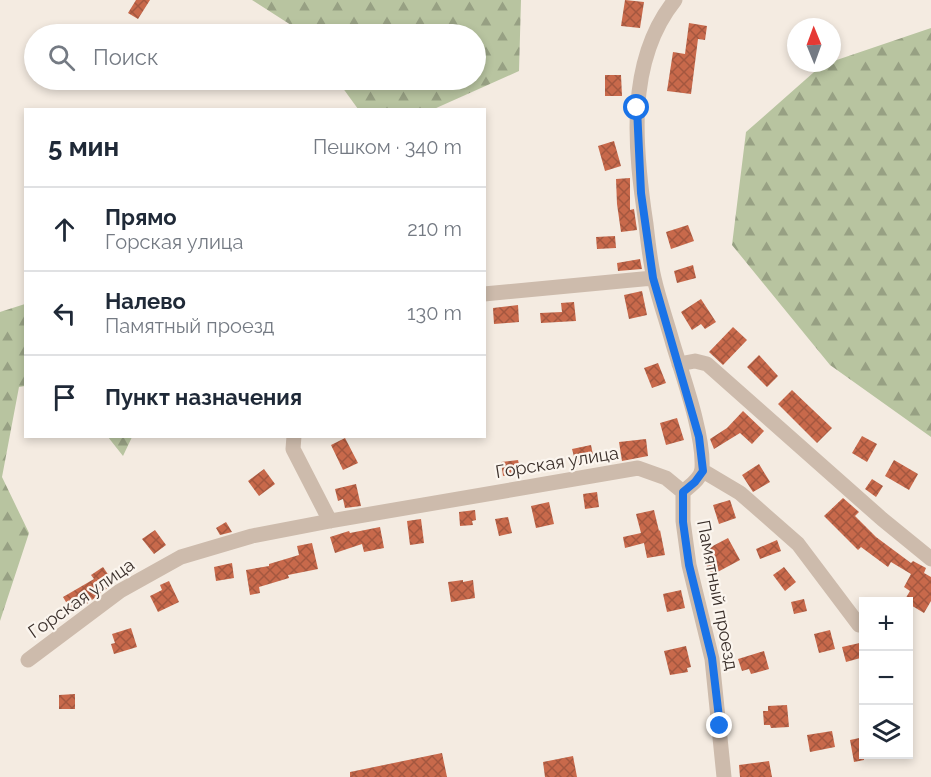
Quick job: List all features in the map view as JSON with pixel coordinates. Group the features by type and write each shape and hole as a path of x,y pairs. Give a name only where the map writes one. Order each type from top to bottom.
{"street":[{"path":"675,0 664,13 652,39 640,82 637,108 641,193 653,278 699,437 703,471 683,492"},
{"path":"486,294 653,278"},
{"path":"679,364 694,361 707,364 882,519 931,559"},
{"path":"294,438 293,448 330,521"},
{"name":"Горская улица","path":"28,660 120,591 182,557 252,536 638,468 666,478 683,492"},
{"path":"703,471 740,493 798,544 859,624"},
{"name":"Памятный проезд","path":"683,492 683,522 689,565 712,658 724,777"}],"green space":[{"path":"252,0 521,0 519,71 486,86 486,24 289,24"},
{"path":"931,28 931,437 830,365 732,245 746,132 814,72 841,72 841,59"},
{"path":"344,90 476,90 436,108 357,108"},
{"path":"24,304 24,386 19,387 2,477 29,533 0,621 0,312"},
{"path":"109,438 132,438 123,456"}],"building":[{"path":"136,0 150,0 138,19 128,13"},
{"path":"625,0 644,2 640,28 621,26"},
{"path":"689,23 707,26 705,40 698,39 691,94 667,91 673,52 685,54"},
{"path":"605,75 621,75 622,96 605,96"},
{"path":"614,141 621,166 605,171 598,146"},
{"path":"630,178 630,210 634,209 637,230 621,232 616,179"},
{"path":"688,225 694,241 671,249 666,232"},
{"path":"615,236 616,248 597,249 596,237"},
{"path":"640,259 642,269 618,271 617,263"},
{"path":"693,265 696,278 677,283 674,271"},
{"path":"642,291 647,315 629,319 624,295"},
{"path":"701,299 716,322 705,329 701,324 692,330 681,312"},
{"path":"574,302 576,321 541,323 540,313 562,312 561,303"},
{"path":"518,305 519,322 494,324 493,308"},
{"path":"733,327 747,340 723,365 709,352"},
{"path":"759,355 778,376 767,387 747,367"},
{"path":"658,363 666,383 652,388 644,368"},
{"path":"792,390 832,428 817,443 778,404"},
{"path":"743,411 764,431 752,444 740,433 714,449 710,439 727,428"},
{"path":"677,418 684,440 666,445 660,423"},
{"path":"862,436 877,444 867,462 852,453"},
{"path":"345,438 358,463 343,470 331,445"},
{"path":"646,439 648,456 622,461 619,442"},
{"path":"591,445 594,460 576,464 572,449"},
{"path":"518,460 521,473 503,476 501,462"},
{"path":"894,460 918,474 909,490 885,476"},
{"path":"759,464 770,482 753,492 742,475"},
{"path":"264,469 275,484 259,496 248,481"},
{"path":"872,479 883,486 876,497 865,489"},
{"path":"356,484 361,506 345,508 343,499 338,501 335,489"},
{"path":"597,492 599,507 585,509 583,494"},
{"path":"843,498 859,512 855,516 876,537 911,563 913,561 926,568 924,573 931,577 931,601 924,613 913,606 913,597 906,597 910,591 904,587 911,574 891,562 888,567 861,547 858,550 824,516"},
{"path":"730,500 736,518 719,524 713,505"},
{"path":"549,502 554,524 536,528 531,506"},
{"path":"475,510 476,520 472,521 473,525 460,526 459,512"},
{"path":"654,510 665,555 647,558 644,543 625,548 623,537 641,533 636,514"},
{"path":"508,517 512,533 499,536 495,519"},
{"path":"421,519 424,543 410,545 407,521"},
{"path":"226,522 232,532 220,535 216,528"},
{"path":"380,527 384,548 364,552 362,544 335,553 330,537 349,531 350,533"},
{"path":"155,530 166,545 154,554 142,539"},
{"path":"728,538 740,560 712,575 705,563 714,558 709,548"},
{"path":"777,540 781,551 760,559 756,549"},
{"path":"312,543 318,569 288,575 289,578 259,587 260,593 250,595 246,570 269,566 269,564 299,555 297,546"},
{"path":"232,563 234,578 216,581 214,567"},
{"path":"103,567 114,583 72,612 63,597 94,579 91,575"},
{"path":"784,567 796,582 785,591 773,575"},
{"path":"463,580 463,582 473,580 475,598 451,602 448,582"},
{"path":"169,581 179,602 158,612 150,596 162,590 160,585"},
{"path":"681,590 685,608 667,612 663,594"},
{"path":"804,599 807,611 794,614 791,602"},
{"path":"131,628 137,647 114,654 111,644 115,643 112,634"},
{"path":"830,630 835,649 819,653 814,634"},
{"path":"859,643 859,658 846,662 842,647"},
{"path":"686,646 691,667 687,668 688,672 670,675 664,651"},
{"path":"764,651 769,669 751,674 749,669 742,671 738,659"},
{"path":"75,694 75,709 59,709 59,695"},
{"path":"787,705 789,727 771,728 770,725 764,725 763,711 768,711 768,706"},
{"path":"832,731 835,747 810,752 807,735"},
{"path":"859,738 859,759 864,760 854,762 850,740"},
{"path":"442,753 447,777 350,777 350,772"},
{"path":"573,756 577,777 545,777 543,762"},
{"path":"769,761 772,777 740,777 739,765"}],"route":[{"path":"637,108 641,193 653,278 699,437 703,471 683,492 683,522 689,565 712,658 720,726"}]}
